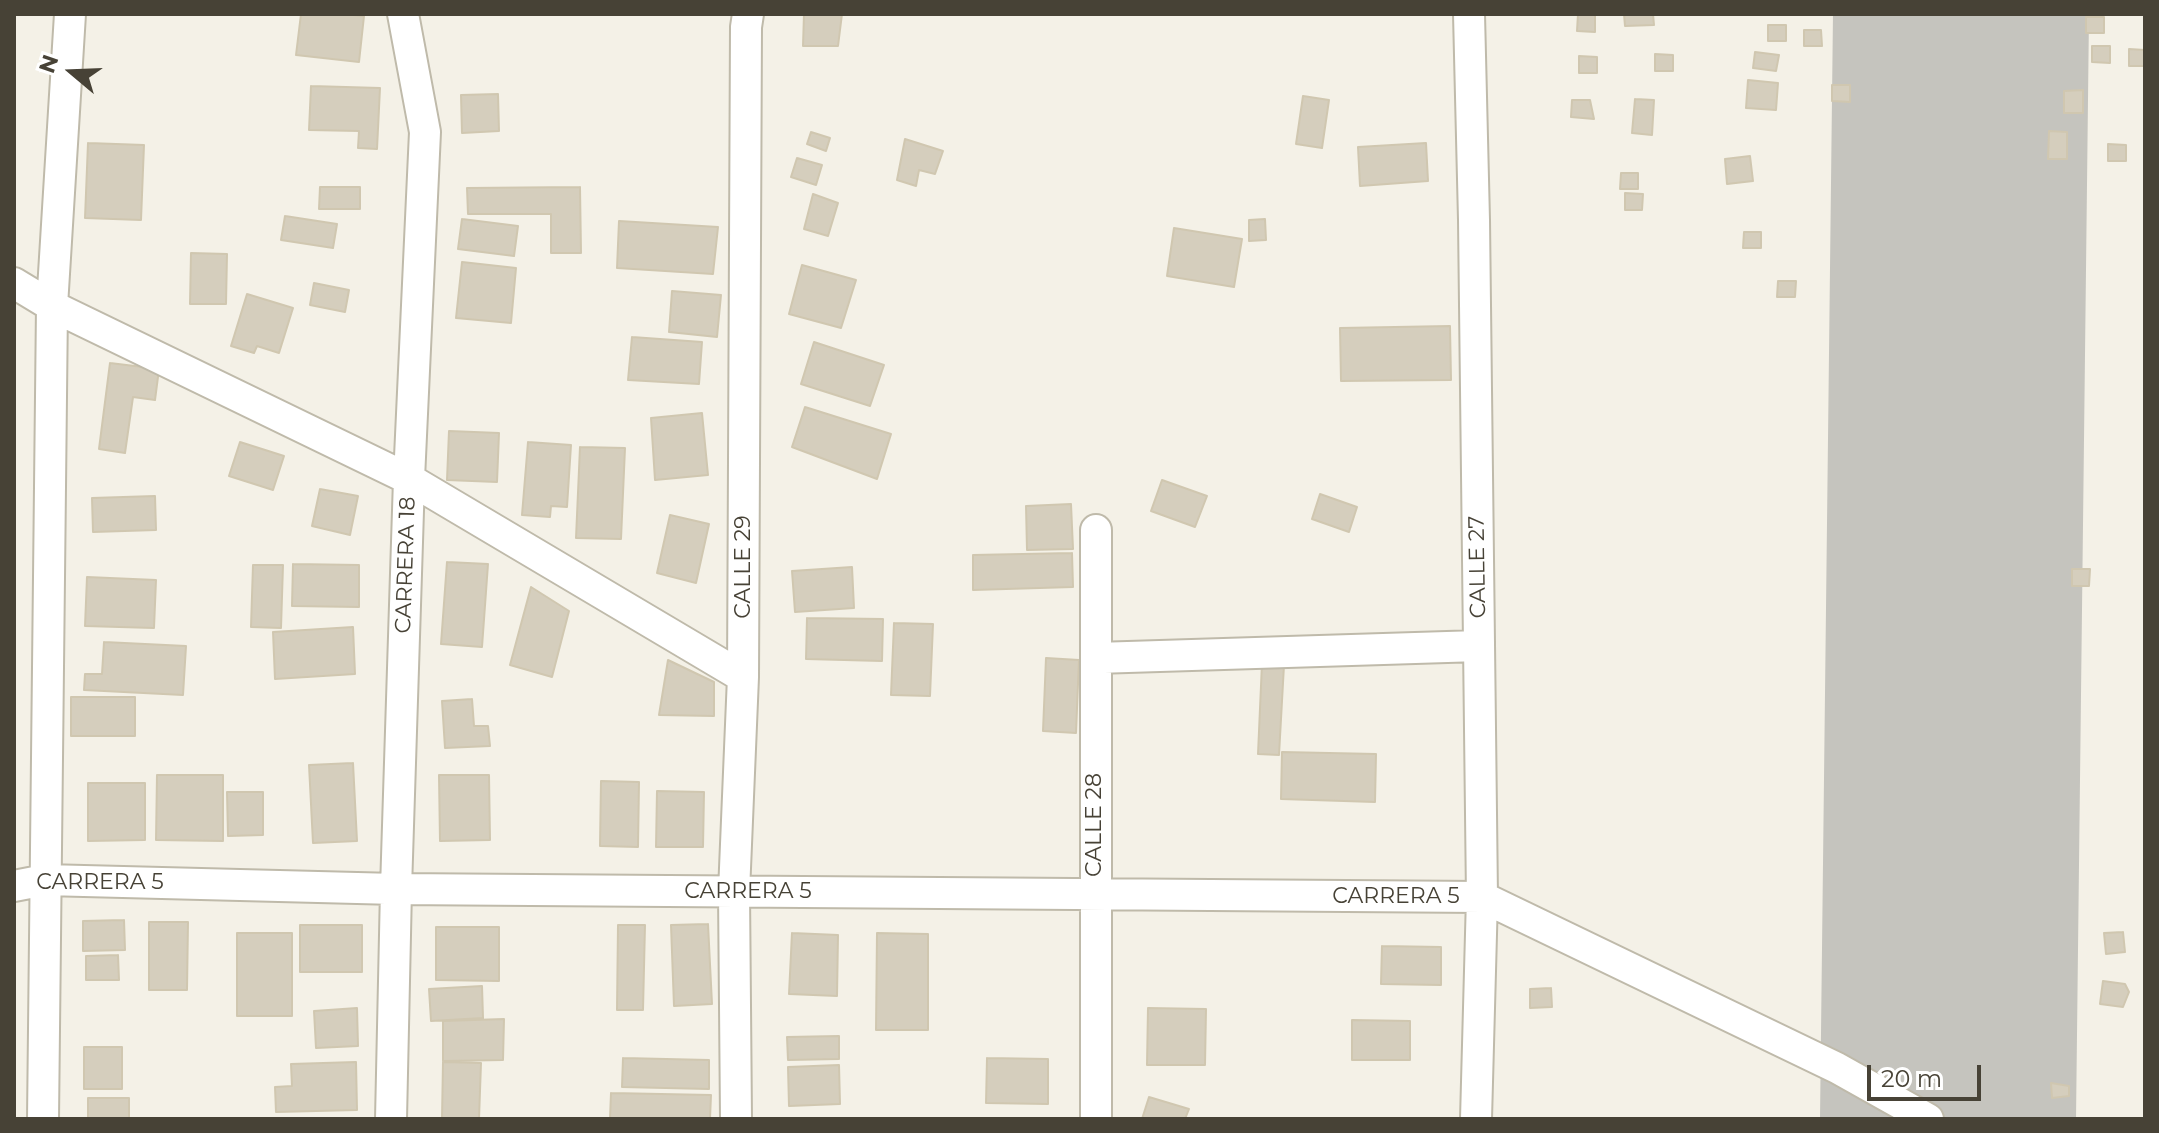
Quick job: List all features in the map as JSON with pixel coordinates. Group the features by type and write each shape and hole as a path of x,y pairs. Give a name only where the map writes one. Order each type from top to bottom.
{"street":[{"path":"43,1119 52,306 70,14"},
{"name":"CARRERA 18","path":"391,1119 409,479 425,132 403,14"},
{"name":"CALLE 29","path":"736,1119 734,892 743,677 748,14"},
{"name":"CALLE 27","path":"1469,14 1482,897 1476,1119"},
{"path":"14,283 52,306 409,479 743,677"},
{"name":"CALLE 28","path":"1096,530 1096,1119"},
{"path":"1096,658 1479,646"},
{"name":"CARRERA 5","path":"14,886 45,880 396,889 1482,897"},
{"path":"1482,897 1837,1068 1928,1119"}],"building":[{"path":"301,14 364,16 359,62 296,55"},
{"path":"804,14 842,14 838,46 803,46"},
{"path":"1578,14 1595,15 1595,32 1577,31"},
{"path":"1624,14 1653,14 1654,25 1625,26"},
{"path":"2086,17 2104,17 2104,33 2086,33"},
{"path":"1768,25 1786,25 1786,41 1768,41"},
{"path":"1804,30 1821,30 1822,46 1804,46"},
{"path":"2092,46 2110,46 2110,63 2092,62"},
{"path":"2129,49 2145,50 2145,66 2129,66"},
{"path":"1755,52 1779,55 1776,71 1753,68"},
{"path":"1655,54 1673,55 1673,71 1655,71"},
{"path":"1579,56 1597,57 1597,73 1579,73"},
{"path":"1748,80 1778,83 1776,110 1746,108"},
{"path":"1832,85 1850,85 1850,102 1832,101"},
{"path":"311,86 380,88 377,149 358,148 359,131 309,130"},
{"path":"2083,90 2083,113 2064,113 2064,91"},
{"path":"498,94 499,131 462,133 461,95"},
{"path":"1303,96 1329,100 1322,148 1296,144"},
{"path":"1635,99 1654,100 1652,135 1632,133"},
{"path":"1572,100 1590,100 1594,119 1571,117"},
{"path":"2049,131 2067,132 2067,159 2048,159"},
{"path":"811,132 830,138 826,151 807,144"},
{"path":"905,139 943,151 935,174 919,170 916,186 897,180"},
{"path":"88,143 144,145 141,220 85,218"},
{"path":"1426,143 1428,181 1360,186 1358,147"},
{"path":"2108,144 2126,145 2126,161 2108,161"},
{"path":"1750,156 1753,181 1727,184 1725,159"},
{"path":"797,158 822,165 816,185 791,177"},
{"path":"1621,173 1638,173 1638,189 1620,189"},
{"path":"320,187 360,187 360,209 319,209"},
{"path":"580,187 581,253 551,253 551,214 468,214 467,188"},
{"path":"1625,193 1643,194 1642,210 1625,210"},
{"path":"813,194 838,203 828,236 804,229"},
{"path":"285,216 337,224 333,248 281,240"},
{"path":"462,219 518,226 514,256 458,249"},
{"path":"1265,219 1266,240 1249,241 1249,220"},
{"path":"619,221 718,227 713,274 617,268"},
{"path":"1174,228 1242,239 1234,287 1167,276"},
{"path":"1744,232 1761,232 1761,248 1743,248"},
{"path":"191,253 227,254 226,304 190,304"},
{"path":"462,262 516,268 511,323 456,318"},
{"path":"802,265 856,280 841,328 789,314"},
{"path":"1778,281 1796,281 1795,297 1777,297"},
{"path":"314,283 349,290 345,312 310,305"},
{"path":"672,291 721,295 717,337 669,332"},
{"path":"247,294 293,308 279,353 257,346 254,353 231,346"},
{"path":"1450,326 1451,380 1341,381 1340,328"},
{"path":"632,337 702,342 699,384 628,380"},
{"path":"814,342 884,365 870,406 801,384"},
{"path":"110,363 159,369 155,400 133,397 125,453 99,449"},
{"path":"805,407 891,434 877,479 792,447"},
{"path":"702,413 708,475 655,480 651,418"},
{"path":"449,431 499,433 497,482 447,480"},
{"path":"240,442 284,456 273,490 229,476"},
{"path":"528,442 571,445 567,507 551,506 550,517 522,515"},
{"path":"580,447 625,448 621,539 576,538"},
{"path":"1162,480 1207,496 1195,527 1151,511"},
{"path":"320,489 358,496 350,535 312,526"},
{"path":"1320,494 1357,507 1349,532 1312,519"},
{"path":"155,496 156,530 93,532 92,498"},
{"path":"1071,504 1073,549 1027,550 1026,506"},
{"path":"670,515 709,524 696,583 657,573"},
{"path":"1072,553 1073,587 973,590 973,555"},
{"path":"447,562 488,564 482,647 441,644"},
{"path":"293,564 359,565 359,607 292,606"},
{"path":"253,565 283,565 281,628 251,627"},
{"path":"852,567 854,608 795,612 792,571"},
{"path":"2072,569 2090,569 2089,586 2072,586"},
{"path":"87,577 156,580 154,628 85,626"},
{"path":"531,587 569,611 552,677 510,665"},
{"path":"807,618 883,619 882,661 806,659"},
{"path":"894,623 933,624 930,696 891,695"},
{"path":"353,627 355,674 275,679 273,632"},
{"path":"104,642 186,646 183,695 84,690 85,674 102,674"},
{"path":"1046,658 1079,660 1076,733 1043,731"},
{"path":"668,660 714,682 714,716 659,715"},
{"path":"1262,663 1284,665 1279,755 1258,754"},
{"path":"71,697 135,697 135,736 71,736"},
{"path":"472,699 474,726 488,726 490,746 445,748 442,701"},
{"path":"1282,752 1376,754 1375,802 1281,799"},
{"path":"353,763 357,841 313,843 309,765"},
{"path":"157,775 223,775 223,841 156,840"},
{"path":"439,775 489,775 490,840 440,841"},
{"path":"601,781 639,782 638,847 600,846"},
{"path":"88,783 145,783 145,840 88,841"},
{"path":"657,791 704,792 703,847 656,847"},
{"path":"227,792 263,792 263,835 228,836"},
{"path":"124,920 125,950 83,951 83,921"},
{"path":"149,922 188,922 187,990 149,990"},
{"path":"708,924 712,1004 674,1006 671,925"},
{"path":"300,925 362,925 362,972 300,972"},
{"path":"618,925 645,925 643,1010 617,1010"},
{"path":"436,927 499,927 499,981 436,980"},
{"path":"2123,932 2125,952 2106,954 2104,933"},
{"path":"237,933 292,933 292,1016 237,1016"},
{"path":"792,933 838,935 837,996 789,994"},
{"path":"877,933 928,934 928,1030 876,1030"},
{"path":"1382,946 1441,947 1441,985 1381,984"},
{"path":"118,955 119,980 86,980 86,956"},
{"path":"2103,981 2125,984 2129,992 2123,1007 2100,1004"},
{"path":"482,986 483,1018 431,1021 429,989"},
{"path":"1551,988 1552,1007 1530,1008 1530,989"},
{"path":"357,1008 358,1046 316,1048 314,1011"},
{"path":"1148,1008 1206,1009 1205,1065 1147,1065"},
{"path":"504,1019 503,1060 443,1061 443,1021"},
{"path":"1352,1020 1410,1021 1410,1060 1352,1060"},
{"path":"839,1036 839,1059 788,1060 787,1037"},
{"path":"84,1047 122,1047 122,1089 84,1089"},
{"path":"623,1058 709,1060 709,1089 622,1087"},
{"path":"987,1058 1048,1059 1048,1104 986,1103"},
{"path":"356,1062 357,1110 276,1112 275,1087 292,1086 291,1064"},
{"path":"443,1062 481,1063 479,1119 442,1119"},
{"path":"839,1065 840,1104 789,1106 788,1067"},
{"path":"2051,1083 2069,1086 2069,1096 2052,1098"},
{"path":"611,1093 711,1095 710,1119 610,1119"},
{"path":"1149,1097 1189,1109 1185,1119 1142,1119"},
{"path":"88,1098 129,1098 129,1119 88,1119"}],"runway":[{"path":"1948,1119 1961,14"}]}
